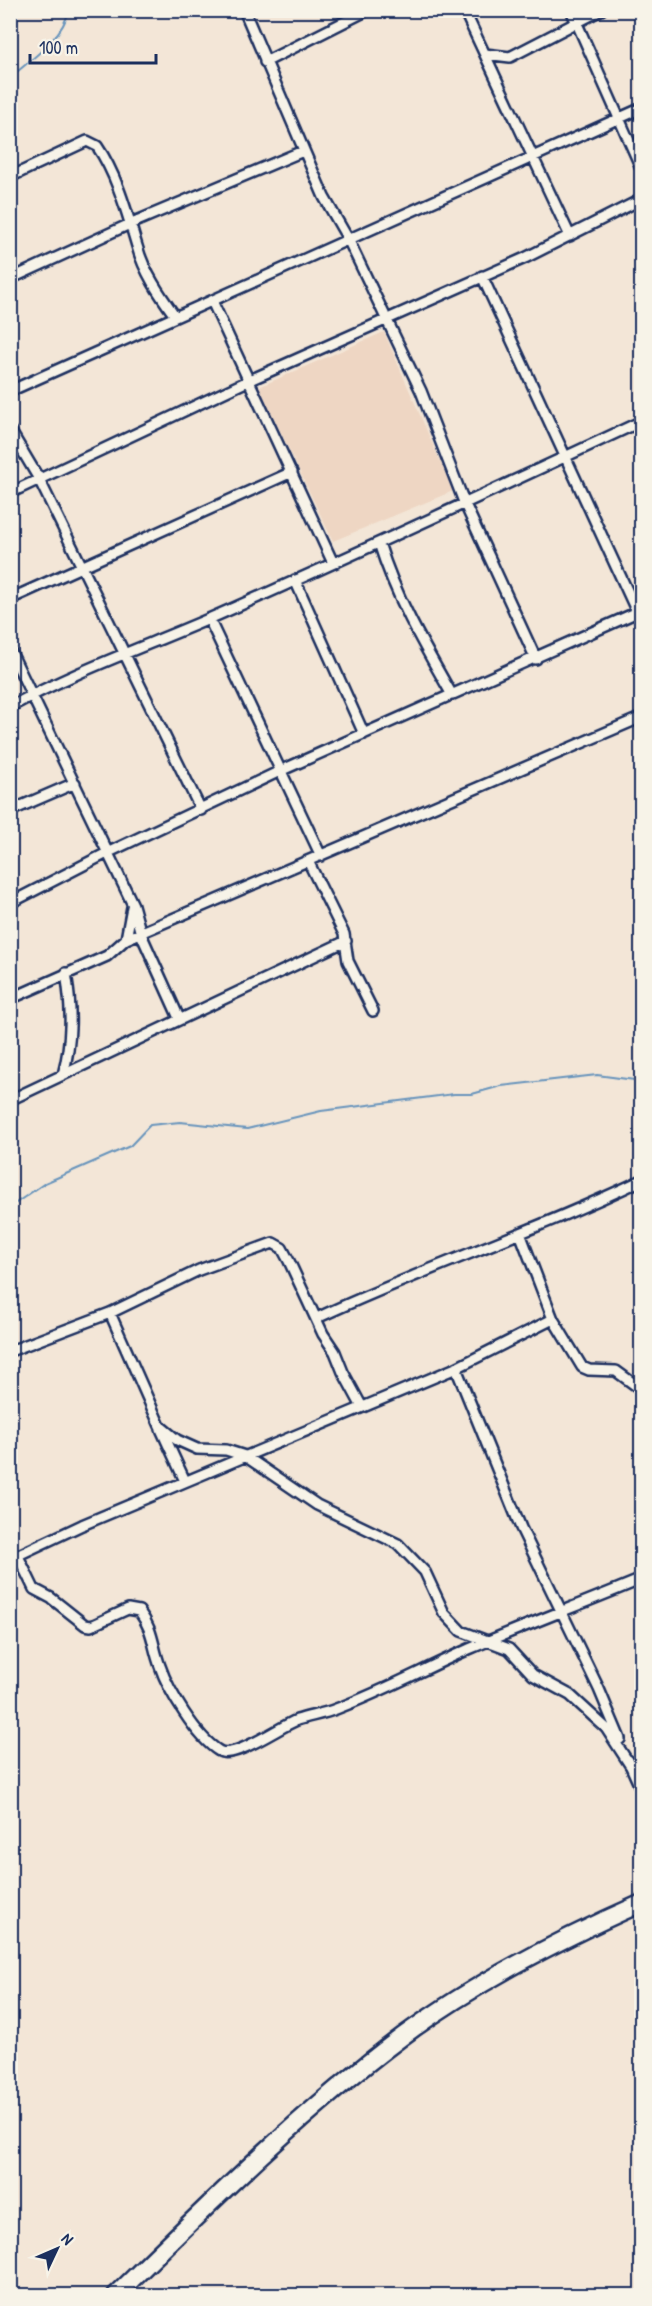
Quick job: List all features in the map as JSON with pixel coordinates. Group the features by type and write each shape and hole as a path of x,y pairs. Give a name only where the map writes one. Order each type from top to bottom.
{"highway":[{"path":"116,2295 258,2156 332,2091 405,2035 480,1985 572,1934 642,1904"}],"street":[{"path":"244,10 324,198 348,239 421,391 464,502 536,659"},
{"path":"265,62 368,10"},
{"path":"464,10 570,236"},
{"path":"571,10 642,170"},
{"path":"485,54 510,57 601,10"},
{"path":"10,391 532,155 642,108"},
{"path":"10,177 87,141 97,146 103,154 132,224 137,248 175,316"},
{"path":"10,279 303,151"},
{"path":"10,493 250,380 570,236 642,199"},
{"path":"10,903 107,853 280,771 536,659 639,611 482,276"},
{"path":"212,301 333,563"},
{"path":"10,707 125,652 209,619 380,543 642,421"},
{"path":"10,430 39,479 125,652 145,700 201,810"},
{"path":"10,599 292,472"},
{"path":"380,543 402,605 452,695"},
{"path":"296,580 364,734"},
{"path":"209,619 321,856"},
{"path":"10,650 133,905 141,934 179,1018"},
{"path":"10,999 107,956 126,939 642,717"},
{"path":"10,811 75,783"},
{"path":"308,861 346,941 348,961 373,1011"},
{"path":"126,939 133,905"},
{"path":"10,1100 179,1018 346,941"},
{"path":"63,1075 70,1046 72,1007 66,974"},
{"path":"317,1318 391,1284 520,1233 642,1180"},
{"path":"520,1233 553,1319 582,1367 589,1370 616,1371 642,1390"},
{"path":"10,1351 110,1313 198,1270 273,1243 282,1248 362,1407"},
{"path":"110,1313 185,1481"},
{"path":"553,1319 456,1368 185,1481 14,1558 32,1588 59,1604 85,1625 91,1626 128,1609 139,1611 153,1636 159,1663 180,1706 208,1741 223,1753 241,1750 261,1737 297,1720 369,1695 490,1641 642,1579"},
{"path":"456,1368 521,1528 599,1689 642,1791"},
{"path":"160,1426 177,1440 196,1449 226,1450 245,1456 317,1505 398,1544 425,1572 441,1609 452,1622 469,1635 509,1649 533,1675 575,1699 606,1728 630,1765"}],"shaded area":[{"path":"384,332 453,491 333,541 259,387"}],"waterway":[{"path":"10,78 53,39 66,20 69,10"},
{"path":"10,1207 45,1183 130,1146 150,1125 180,1122 247,1129 321,1111 454,1094 472,1094 501,1086 597,1075 642,1081"}]}
